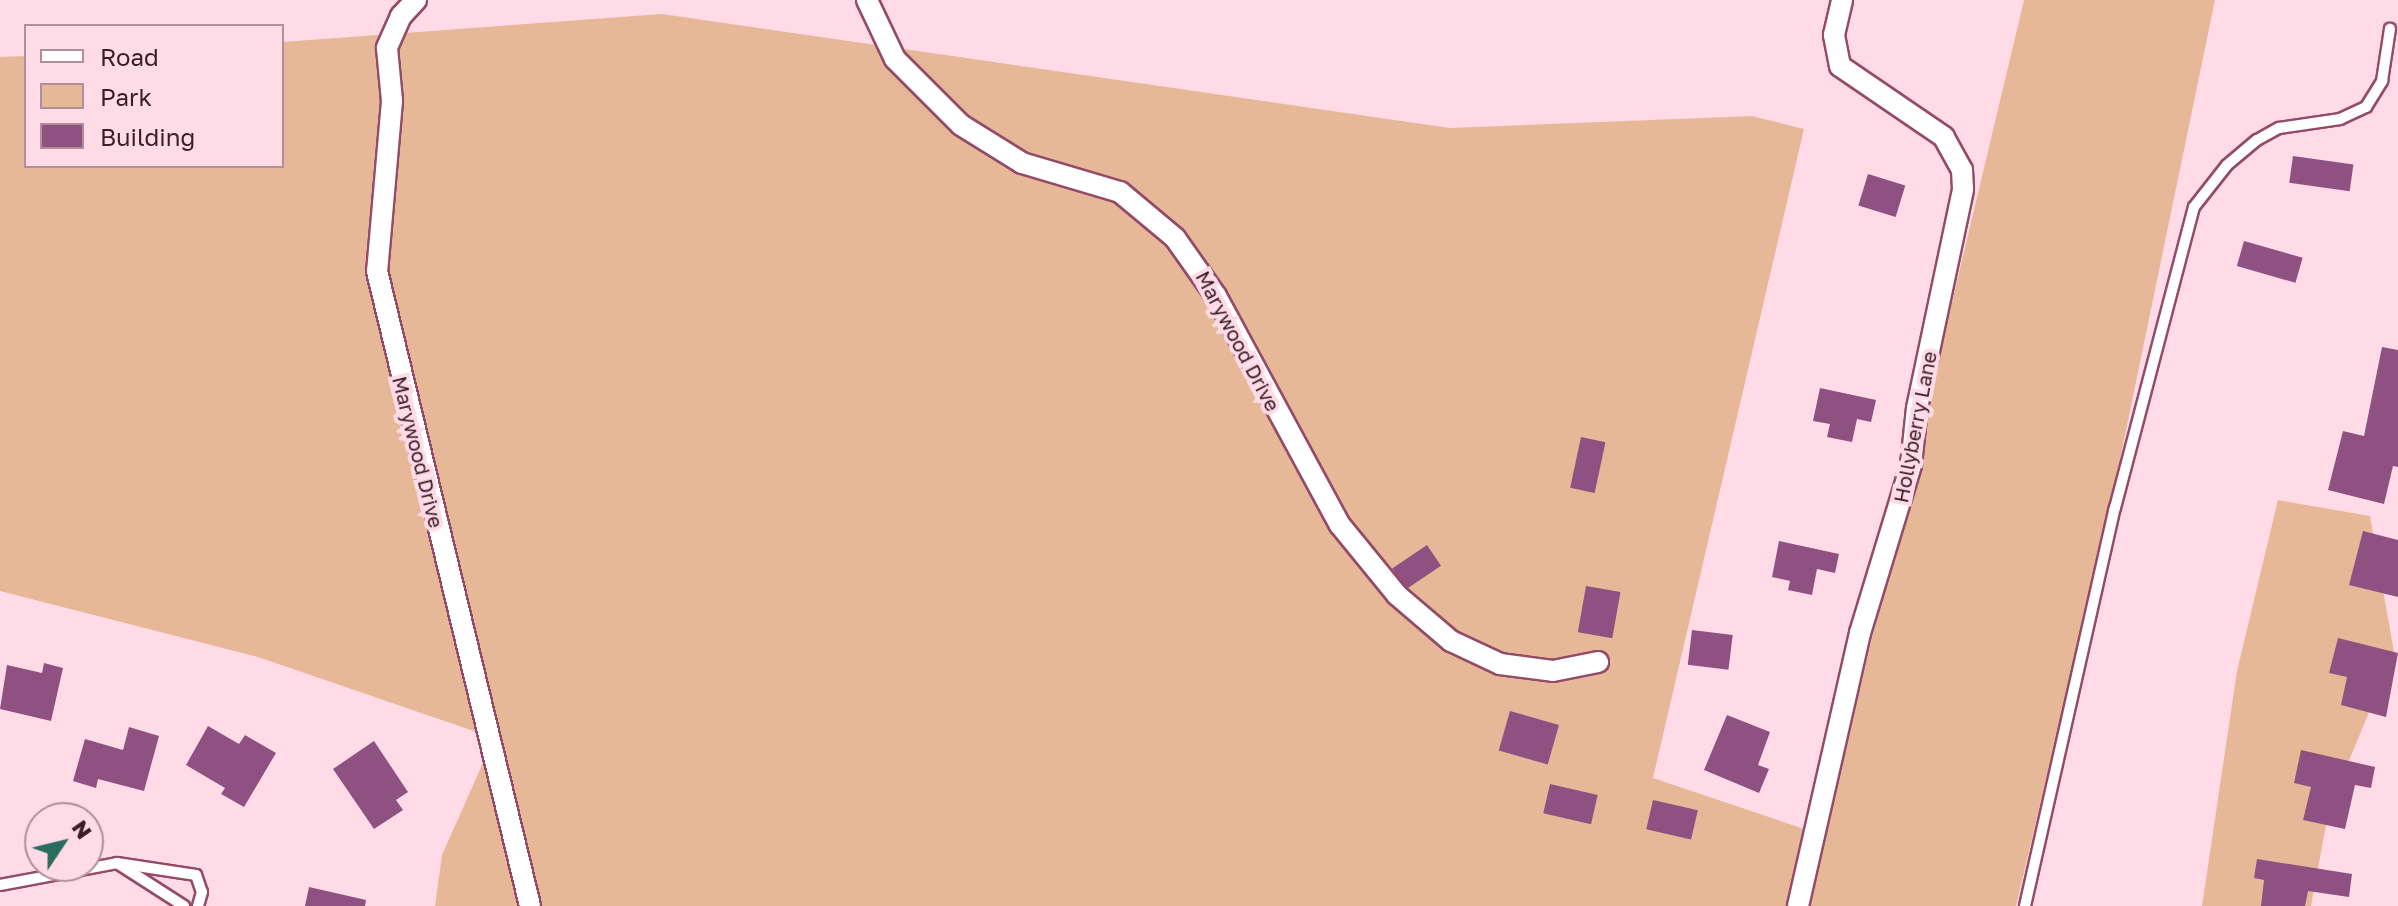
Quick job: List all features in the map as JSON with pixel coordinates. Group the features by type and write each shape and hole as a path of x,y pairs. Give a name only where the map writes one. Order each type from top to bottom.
{"street":[{"name":"Marywood Drive","path":"416,0 401,16 387,48 392,101 377,271 530,906"},
{"name":"Marywood Drive","path":"867,0 895,59 961,125 1022,163 1120,192 1175,238 1216,296 1340,525 1397,595 1451,641 1500,664 1553,671 1598,662"},
{"name":"Hollyberry Lane","path":"1798,906 1860,633 1911,465 1917,408 1963,189 1962,170 1944,137 1840,66 1834,35 1842,0"}],"lane":[{"path":"2025,906 2115,508 2194,207 2227,165 2257,140 2279,128 2340,119 2366,107 2382,81 2390,29"},
{"path":"0,885 117,863 196,875 202,892 198,906"},
{"path":"117,863 184,906"}],"green space":[{"path":"2024,0 2215,0 2107,522 2016,906 435,906 442,855 494,738 258,657 0,591 0,57 24,56 24,168 284,168 284,42 662,14 1450,128 1752,116 1804,129 1653,778 1825,836"},
{"path":"2278,500 2370,516 2394,652 2329,809 2311,906 2202,906 2237,671"}],"building":[{"path":"2293,156 2353,164 2350,191 2289,183"},
{"path":"1868,174 1905,185 1896,217 1858,206"},
{"path":"2244,241 2303,258 2295,283 2237,266"},
{"path":"2382,347 2398,350 2398,467 2393,466 2384,504 2328,490 2343,431 2364,436"},
{"path":"1820,388 1876,400 1871,422 1857,419 1852,442 1827,437 1830,424 1813,421"},
{"path":"1581,437 1605,442 1595,493 1570,488"},
{"path":"2363,531 2398,540 2398,597 2349,585"},
{"path":"1779,541 1839,554 1835,573 1817,569 1812,595 1788,590 1790,581 1772,577"},
{"path":"1427,545 1441,566 1406,589 1392,568"},
{"path":"1586,586 1620,592 1612,638 1578,632"},
{"path":"1692,630 1733,635 1728,670 1688,665"},
{"path":"2338,638 2398,653 2386,717 2341,705 2347,677 2329,673"},
{"path":"44,663 63,668 51,721 0,709 7,665 42,673"},
{"path":"1510,711 1559,725 1548,764 1499,750"},
{"path":"1727,715 1770,732 1758,765 1769,769 1759,793 1704,770"},
{"path":"208,726 239,744 245,735 276,753 244,807 221,794 225,788 186,765"},
{"path":"129,727 159,736 144,791 98,779 96,788 73,781 85,739 123,750"},
{"path":"374,741 408,792 396,800 403,810 374,829 333,769"},
{"path":"2301,750 2375,767 2371,788 2355,785 2345,829 2303,820 2311,787 2294,783"},
{"path":"1550,784 1598,795 1591,824 1543,813"},
{"path":"1653,800 1698,810 1691,840 1646,829"},
{"path":"2257,859 2352,874 2349,897 2308,891 2305,906 2261,906 2264,880 2254,878"},
{"path":"309,887 366,900 365,906 305,906"}]}
